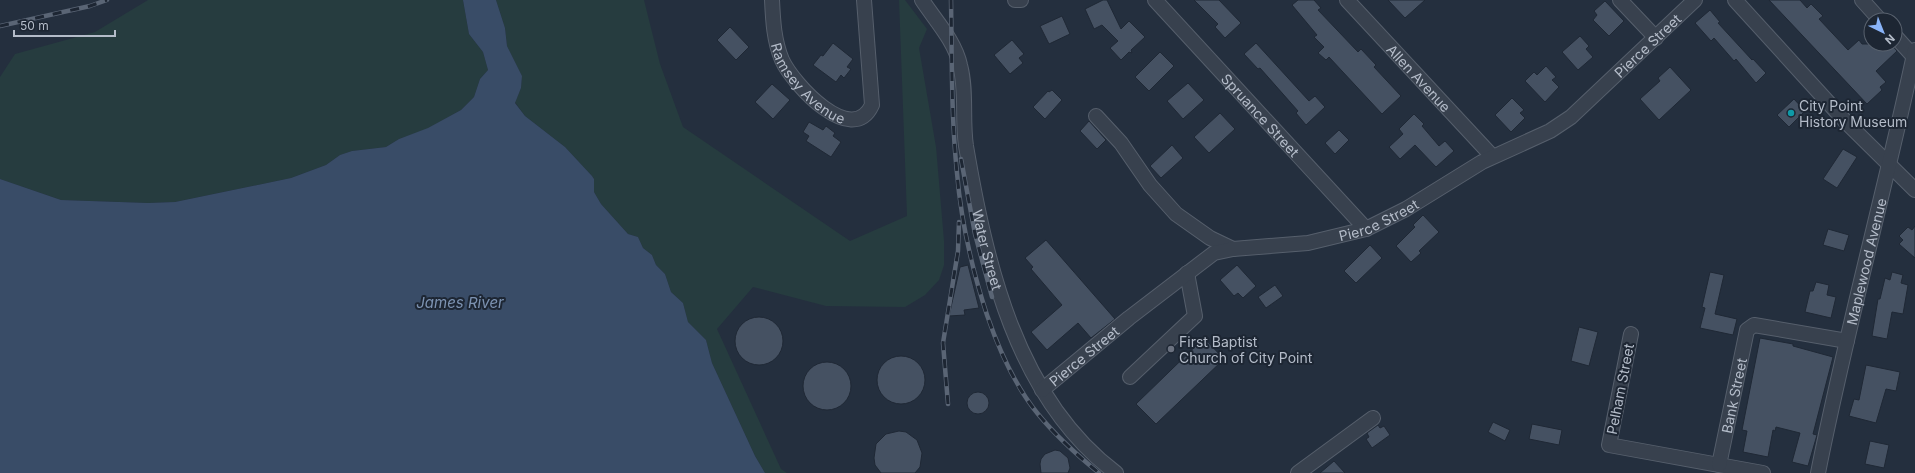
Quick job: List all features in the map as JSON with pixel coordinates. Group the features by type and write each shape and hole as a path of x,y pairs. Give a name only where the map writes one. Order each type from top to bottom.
{"street":[{"name":"Ramsey Avenue","path":"772,0 773,28 777,46 783,62 793,78 822,107 850,120 857,120 864,116 872,105 864,0"},
{"name":"Water Street","path":"922,0 952,46 960,63 963,79 966,144 980,220 1005,311 1025,359 1042,390 1058,414 1077,438 1116,473"},
{"path":"1015,0 1021,0"},
{"name":"Spruance Street","path":"1155,0 1366,229"},
{"name":"Allen Avenue","path":"1347,0 1492,156"},
{"path":"1620,0 1656,38"},
{"name":"Pierce Street","path":"1042,390 1214,253 1233,248 1308,243 1366,229 1406,209 1492,156 1560,125 1571,117 1695,0"},
{"path":"1735,0 1846,122 1915,190"},
{"path":"1862,0 1873,12"},
{"path":"1903,44 1915,55"},
{"name":"Maplewood Avenue","path":"1818,473 1835,389 1915,55"},
{"path":"1096,116 1111,130 1150,185 1176,214 1210,238 1233,248"},
{"path":"1130,377 1196,316 1187,273"},
{"name":"Bank Street","path":"1719,465 1747,330 1750,327 1754,325 1779,328 1847,341"},
{"name":"Pelham Street","path":"1631,334 1609,445 1719,465"},
{"path":"1298,473 1373,418"},
{"path":"1719,465 1762,473"}],"green space":[{"path":"148,0 463,0 469,34 483,52 488,70 480,79 474,97 461,110 427,129 399,139 386,147 352,151 340,155 326,165 291,178 175,202 148,203 61,200 0,179 0,77 15,54 95,32"},
{"path":"496,0 644,0 660,64 683,127 850,241 907,216 899,0 905,0 927,29 919,48 936,147 944,241 944,265 939,280 925,295 905,307 826,306 753,287 717,329 781,469 787,473 765,473 755,456 712,363 706,340 688,322 683,303 671,292 665,274 656,265 652,255 643,248 638,237 628,234 601,204 594,192 594,179 592,176 565,147 525,116 515,102 521,88 522,76 507,46 505,28"}],"water":[{"name":"James River","path":"463,0 496,0 505,28 507,46 522,76 521,88 515,103 525,116 565,147 592,176 594,179 594,192 601,204 628,234 638,237 643,248 652,255 656,265 665,274 671,292 683,303 688,322 706,340 712,363 755,456 765,473 0,473 0,179 61,200 148,203 175,202 291,178 326,165 340,155 352,151 386,147 399,139 428,128 461,110 474,97 480,79 488,70 483,52 469,34"}],"building":[{"path":"1103,0 1107,0 1121,29 1129,21 1145,37 1131,50 1132,53 1129,52 1121,60 1110,48 1118,41 1102,25 1094,29 1085,9"},
{"path":"1194,0 1219,0 1241,23 1225,38 1215,27 1218,24"},
{"path":"1298,0 1314,0 1321,8 1318,10 1358,52 1361,49 1376,65 1374,67 1401,96 1382,114 1329,57 1326,60 1318,53 1324,47 1314,37 1317,35 1292,5"},
{"path":"1388,0 1425,0 1405,18"},
{"path":"1769,0 1800,0 1807,8 1811,4 1823,16 1819,19 1848,50 1859,40 1863,44 1863,52 1896,52 1876,71 1886,82 1880,87 1882,90 1867,104"},
{"path":"1605,1 1624,21 1609,36 1593,20 1597,15 1594,11"},
{"path":"1710,10 1720,22 1718,23 1766,73 1756,83 1736,59 1734,61 1714,38 1711,41 1695,23"},
{"path":"1062,16 1070,34 1049,44 1040,26"},
{"path":"730,27 749,47 736,60 717,40"},
{"path":"1580,36 1589,46 1586,49 1593,57 1578,70 1562,52"},
{"path":"1012,40 1024,54 1019,58 1023,63 1010,74 994,55"},
{"path":"833,43 853,59 847,67 851,69 844,78 841,75 836,82 813,65 821,55 823,56"},
{"path":"1256,43 1309,101 1315,96 1325,107 1306,125 1296,113 1298,111 1260,68 1258,69 1244,54"},
{"path":"1160,52 1174,66 1149,91 1135,77"},
{"path":"1546,66 1556,77 1552,80 1559,87 1545,102 1525,81 1534,72 1537,75"},
{"path":"1670,67 1691,90 1659,120 1640,99 1660,81 1658,78"},
{"path":"1188,83 1204,100 1183,119 1167,101"},
{"path":"772,84 790,100 773,119 755,102"},
{"path":"1052,90 1062,100 1045,119 1033,107 1048,91 1049,92"},
{"path":"1512,98 1524,110 1520,113 1525,118 1511,132 1495,115"},
{"name":"City Point History Museum","path":"1794,99 1805,111 1789,127 1777,115"},
{"path":"1220,113 1235,129 1209,153 1194,137"},
{"path":"1414,114 1424,124 1422,126 1439,146 1445,141 1454,151 1436,167 1415,145 1400,159 1389,147 1403,134 1399,129"},
{"path":"1089,121 1106,140 1097,149 1080,131"},
{"path":"809,122 823,130 826,126 835,133 833,136 841,142 831,157 806,141 809,136 803,132"},
{"path":"1339,130 1349,140 1335,154 1325,143"},
{"path":"1172,145 1183,158 1161,178 1150,166"},
{"path":"1843,149 1857,157 1837,188 1823,179"},
{"path":"1423,215 1439,232 1419,251 1421,253 1411,262 1396,246 1415,227 1413,225"},
{"path":"1915,226 1915,258 1899,244 1903,240 1899,236 1908,227 1912,230"},
{"path":"1828,229 1849,235 1844,251 1823,245"},
{"path":"1046,240 1115,319 1091,338 1078,323 1047,350 1031,332 1062,305 1031,269 1033,267 1025,258"},
{"path":"1370,245 1382,258 1356,283 1344,271"},
{"path":"968,265 979,308 964,310 965,315 949,316 960,267"},
{"path":"1237,265 1256,286 1243,298 1238,293 1234,296 1220,280"},
{"path":"1710,272 1724,275 1715,314 1737,319 1733,335 1700,328 1705,308 1702,307"},
{"path":"1892,272 1903,275 1901,283 1908,285 1903,314 1892,312 1887,339 1872,336 1878,299 1880,299 1885,278 1890,280"},
{"path":"1816,282 1829,285 1827,295 1836,297 1831,318 1805,312 1810,291 1813,291"},
{"path":"1275,285 1283,296 1266,308 1258,297"},
{"path":"754,317 764,317 773,321 779,327 783,336 783,346 779,355 773,361 764,365 754,365 745,361 739,355 735,346 735,336 739,327 745,321"},
{"path":"1579,327 1598,332 1589,366 1571,361"},
{"path":"1204,338 1224,359 1156,424 1136,404"},
{"path":"1760,338 1793,344 1793,346 1833,357 1813,434 1817,435 1808,466 1792,462 1800,433 1776,427 1775,431 1773,430 1768,457 1743,452 1747,431 1742,430"},
{"path":"896,356 906,356 915,360 921,366 925,375 925,385 921,394 915,400 906,404 896,404 887,400 881,394 877,385 877,375 881,366 887,360"},
{"path":"822,362 832,362 841,366 847,372 851,381 851,391 847,400 841,406 832,410 822,410 813,406 807,400 803,391 803,381 807,372 813,366"},
{"path":"1866,365 1900,372 1896,391 1886,389 1876,423 1849,416 1854,399 1859,400"},
{"path":"978,392 986,395 989,403 986,411 978,414 970,411 967,403 970,395"},
{"path":"1493,422 1510,430 1505,441 1488,432"},
{"path":"1532,424 1562,430 1559,445 1529,439"},
{"path":"1378,425 1380,428 1384,426 1390,435 1372,448 1366,439 1369,437 1367,433"},
{"path":"899,431 906,432 917,440 922,453 920,467 915,473 881,473 875,465 874,458 876,444 886,434"},
{"path":"1870,441 1889,445 1884,468 1865,464"},
{"path":"1055,450 1060,451 1068,458 1070,468 1068,473 1041,473 1041,459 1045,454"},
{"path":"1334,461 1345,473 1320,473"}],"railway":[{"path":"0,26 90,6 107,0"},
{"path":"951,0 955,152 961,209 972,263 987,315 1002,354 1022,392 1038,414 1059,438 1099,473"},
{"path":"961,159 975,234 992,297"},
{"path":"948,404 943,343 958,251 959,222"}],"place":[{"name":"City Point History Museum","path":"1791,113"},
{"name":"First Baptist Church of City Point","path":"1171,349"}]}
